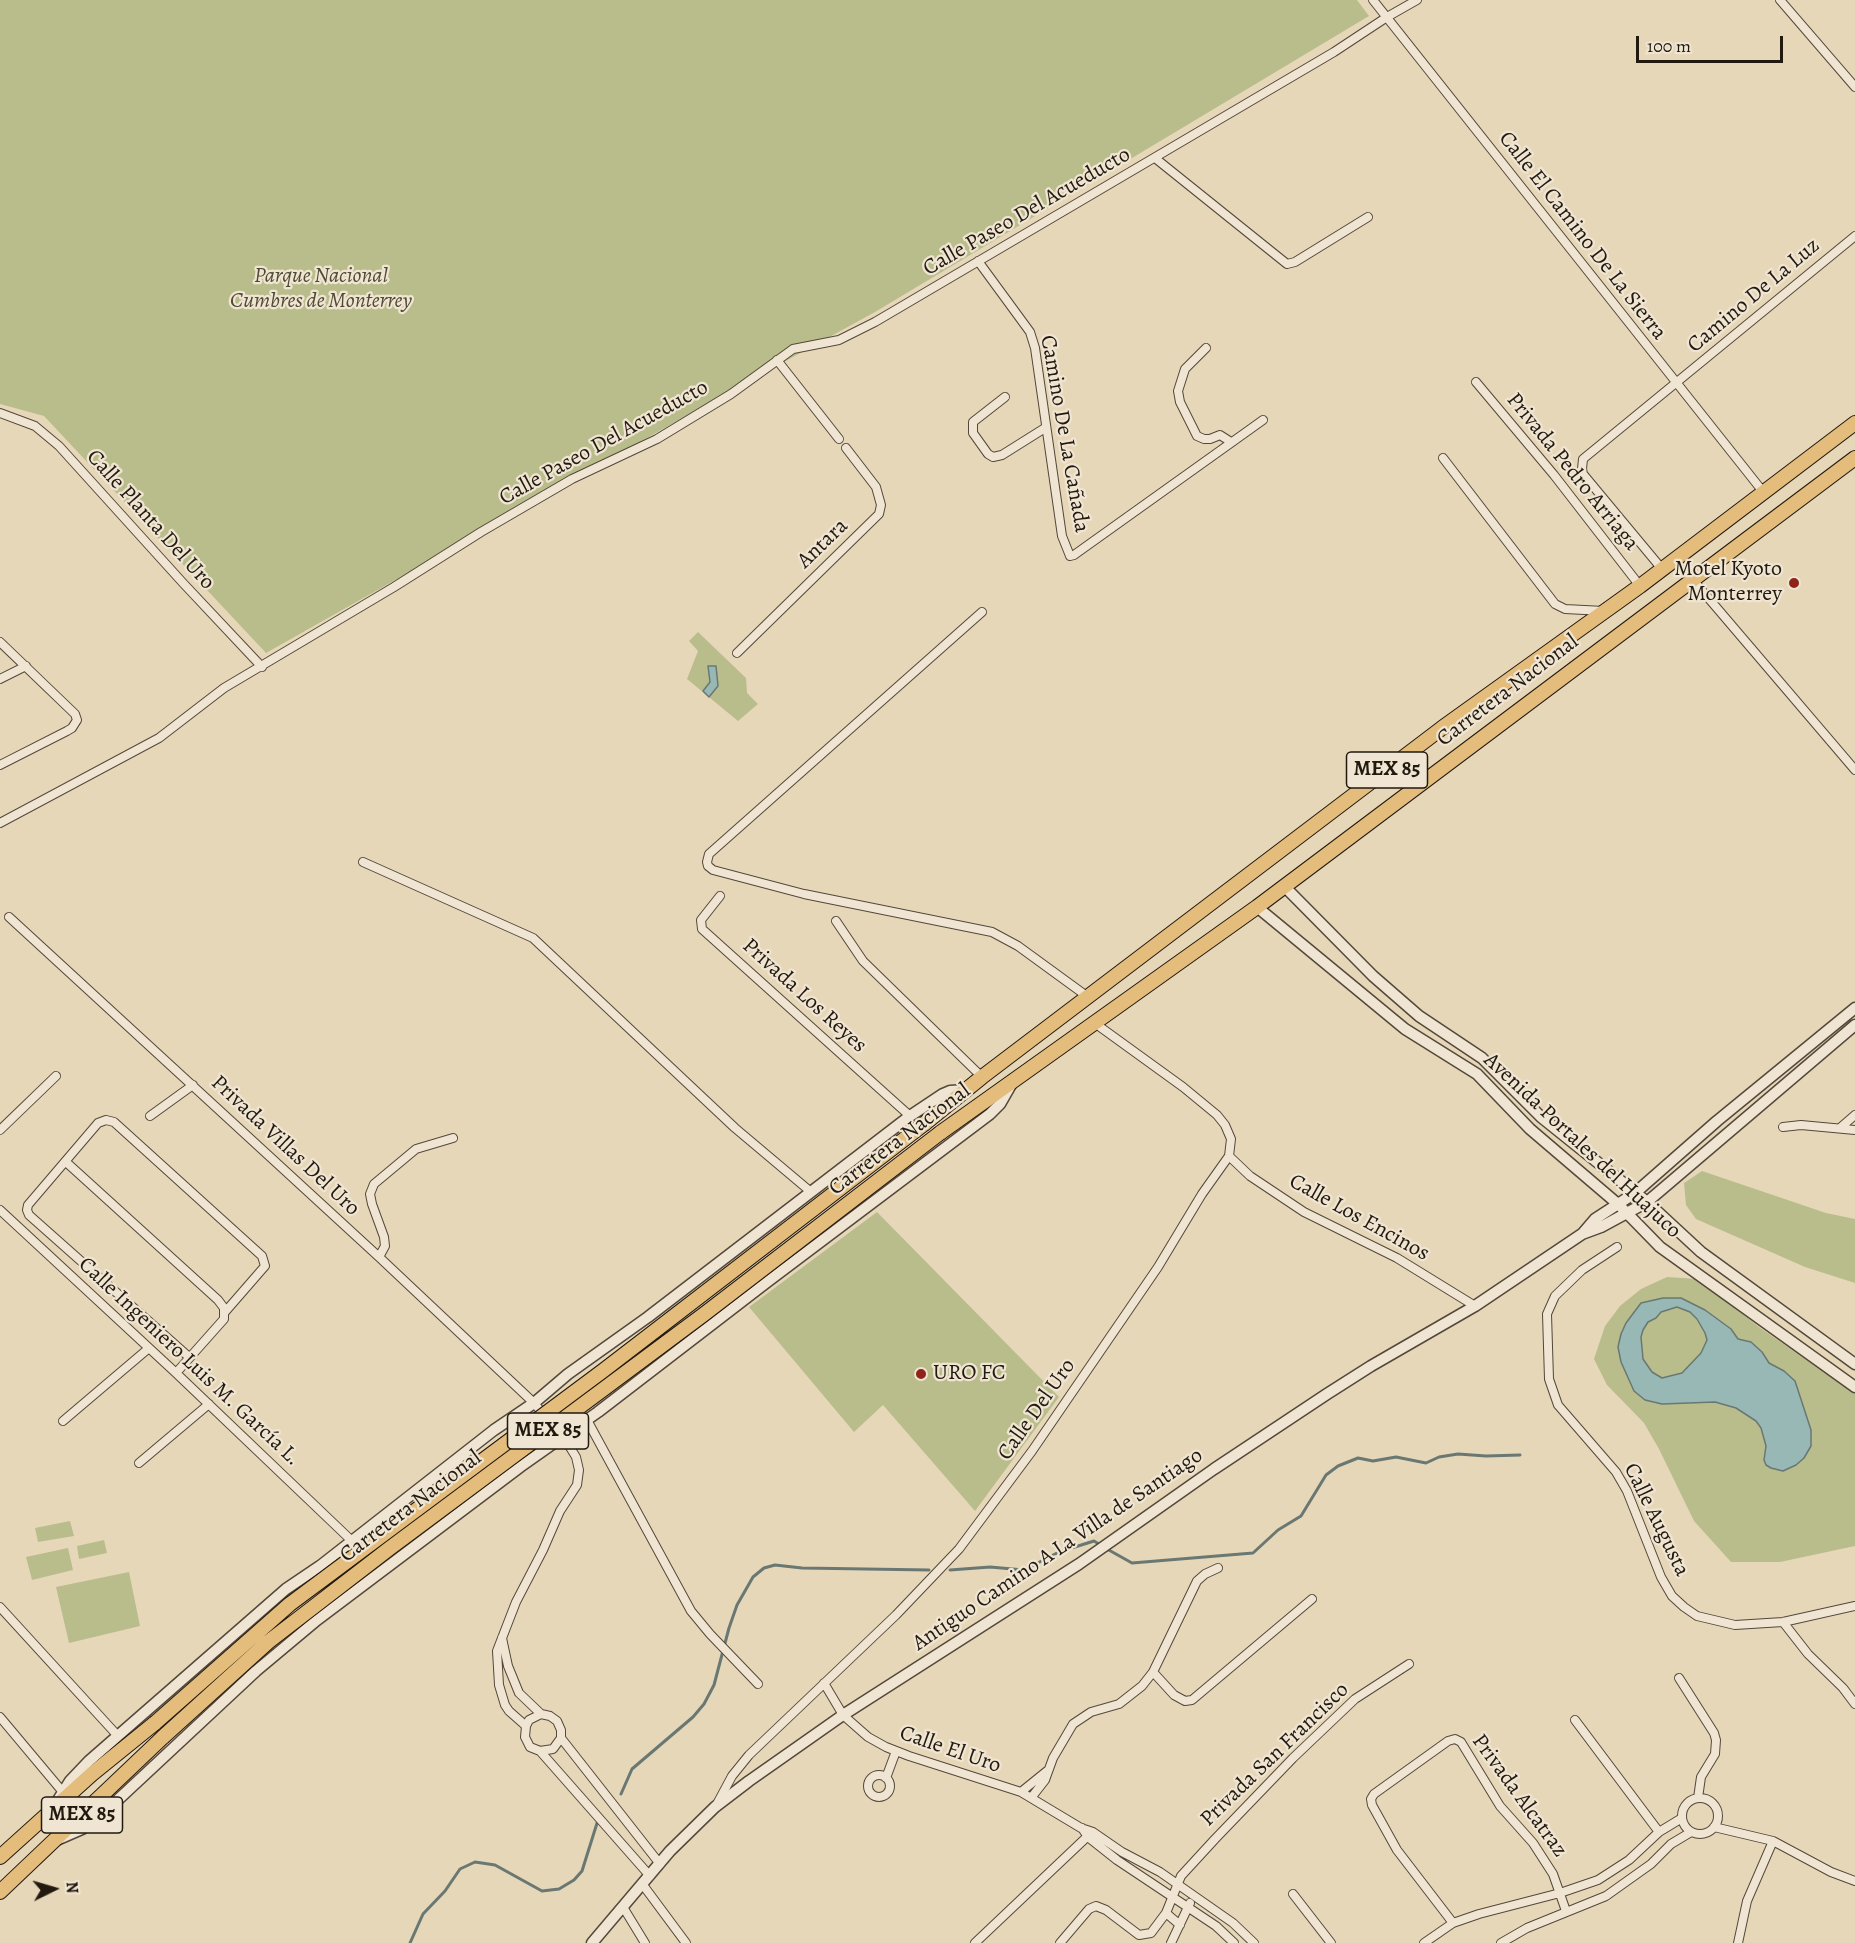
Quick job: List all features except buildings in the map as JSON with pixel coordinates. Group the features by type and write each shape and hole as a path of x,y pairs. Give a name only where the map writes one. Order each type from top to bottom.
{"highway":[{"name":"Carretera Nacional","path":"0,1857 290,1604 604,1370 924,1124 981,1077 1442,728 1640,586 1855,423"},
{"name":"Carretera Nacional","path":"0,1892 163,1737 268,1642 390,1548 703,1315 940,1133 1096,1024 1257,907 1855,458"}],"street":[{"name":"Calle El Camino De La Sierra","path":"1373,0 1764,493"},
{"name":"Calle Paseo Del Acueducto","path":"0,823 159,738 224,688 562,484 657,439 731,394 792,349 830,343 853,334 1042,226 1335,52 1417,0"},
{"path":"1780,0 1855,87"},
{"path":"1155,158 1287,264 1368,217"},
{"name":"Camino De La Luz","path":"1662,569 1583,474 1582,464 1587,455 1855,236"},
{"name":"Camino De La Cañada","path":"978,261 1030,332 1035,348 1062,536 1070,556 1231,442"},
{"path":"1206,348 1185,369 1178,391 1180,402 1197,436 1210,439 1220,435 1231,442 1263,420"},
{"path":"777,360 839,439"},
{"name":"Privada Pedro Arriaga","path":"1476,382 1554,475 1640,586"},
{"path":"1005,397 973,422 973,433 988,454 1002,455 1045,428"},
{"name":"Calle Planta Del Uro","path":"0,413 34,426 59,446 262,667"},
{"name":"Antara","path":"737,653 879,514 881,506 876,487 846,448"},
{"path":"1443,458 1554,604 1565,609 1605,610"},
{"path":"1693,580 1855,770"},
{"path":"981,612 709,854 708,866 713,870 804,894 992,932 1018,946 1088,997"},
{"path":"0,642 75,714 77,720 75,725 67,731 0,765"},
{"path":"0,679 26,666"},
{"path":"363,862 533,938 718,1113 811,1192"},
{"name":"Avenida Portales del Huajuco","path":"1284,886 1373,976 1419,1016 1482,1058 1541,1117 1647,1202 1694,1245 1855,1364"},
{"name":"Privada Los Reyes","path":"720,896 701,920 702,929 910,1116"},
{"name":"Avenida Portales del Huajuco","path":"1257,907 1357,992 1405,1029 1477,1074 1530,1129 1622,1209 1660,1247 1855,1387"},
{"name":"Privada Villas Del Uro","path":"9,917 379,1257 534,1403"},
{"path":"836,921 863,961 981,1077"},
{"path":"1357,992 1373,976"},
{"name":"Antiguo Camino A La Villa de Santiago","path":"1622,1209 1635,1193 1717,1121 1855,1008"},
{"path":"1096,1024 1183,1087 1217,1115 1225,1125 1231,1139 1229,1156"},
{"name":"Antiguo Camino A La Villa de Santiago","path":"592,1943 670,1851 715,1807 749,1781 843,1715 1098,1551 1214,1469 1327,1394 1475,1306 1582,1234 1595,1219 1647,1202 1855,1025"},
{"path":"0,1130 56,1076"},
{"name":"MEX 85","path":"56,1840 82,1829 94,1820 256,1671 317,1620 520,1467 598,1412 990,1114 1000,1104 1012,1083"},
{"path":"150,1116 193,1086"},
{"name":"MEX 85","path":"53,1810 62,1791 89,1761 264,1607 910,1116 943,1094 966,1090"},
{"path":"1840,1128 1855,1114"},
{"path":"176,1373 224,1319 225,1311 265,1266 262,1256 114,1122 106,1120 98,1123 28,1205 29,1215 189,1357"},
{"path":"1784,1127 1801,1125 1855,1130"},
{"path":"379,1257 385,1246 370,1194 374,1184 416,1149 453,1138"},
{"name":"Calle Los Encinos","path":"1229,1156 1257,1181 1304,1212 1397,1258 1475,1306"},
{"name":"Calle Del Uro","path":"715,1807 732,1776 750,1755 896,1615 959,1549 1032,1451 1152,1277 1202,1194 1229,1156"},
{"path":"66,1162 218,1300 225,1311"},
{"name":"Calle Ingeniero Luis M. García L.","path":"0,1210 209,1404 352,1541"},
{"path":"1681,1262 1694,1245"},
{"name":"Calle Augusta","path":"1617,1247 1582,1270 1555,1296 1547,1314 1549,1379 1558,1405 1616,1472 1627,1491 1661,1577 1672,1596 1697,1616 1734,1625 1783,1622 1855,1606"},
{"path":"63,1421 149,1348"},
{"name":"MEX 85","path":"568,1374 570,1392 574,1400 581,1407 598,1412"},
{"name":"MEX 85","path":"534,1403 563,1438"},
{"path":"139,1463 209,1404"},
{"path":"587,1420 691,1611 758,1684"},
{"name":"MEX 85","path":"494,1430 502,1428 519,1434 526,1450 525,1459 520,1467"},
{"path":"526,1726 509,1711 499,1685 496,1660 516,1602 560,1511 577,1485 579,1470 576,1457 563,1438"},
{"path":"1031,1798 1045,1780 1073,1724 1091,1712 1119,1704 1129,1698 1153,1672 1197,1581 1204,1574 1218,1568"},
{"path":"1153,1672 1174,1695 1185,1701 1192,1700 1312,1599"},
{"path":"0,1607 117,1735"},
{"path":"1783,1622 1808,1654 1843,1688 1855,1704"},
{"path":"502,1638 506,1659 519,1693 541,1714"},
{"name":"Privada San Francisco","path":"1060,1943 1089,1910 1096,1906 1106,1910 1139,1935 1151,1934 1166,1913 1181,1876 1215,1839 1355,1699 1409,1664"},
{"path":"1679,1678 1714,1733 1716,1740 1715,1754 1701,1778 1698,1798"},
{"name":"Calle El Uro","path":"824,1683 843,1715 868,1737 896,1751 1022,1792 1082,1828 1117,1860 1173,1895 1223,1931 1234,1943"},
{"path":"540,1751 553,1749 561,1738 561,1730 557,1721 541,1714 534,1716 526,1726 525,1737 530,1747 540,1751 646,1880 686,1943"},
{"path":"0,1717 62,1791"},
{"path":"1575,1720 1659,1833"},
{"path":"561,1738 660,1864"},
{"name":"Privada Alcatraz","path":"1453,1923 1397,1850 1372,1805 1371,1799 1374,1794 1451,1740 1461,1742 1500,1806 1533,1843 1553,1874 1566,1911"},
{"path":"886,1778 896,1751"},
{"path":"1022,1792 1048,1771"},
{"path":"1698,1798 1709,1801 1718,1815 1714,1827 1704,1834 1687,1829 1682,1818 1684,1807 1698,1798"},
{"path":"1424,1943 1453,1923 1560,1893 1605,1876 1629,1860 1659,1833 1682,1818"},
{"path":"1714,1827 1773,1840 1831,1872 1855,1881"},
{"path":"1506,1942 1527,1928 1606,1896 1651,1864 1671,1844 1692,1832"},
{"path":"975,1943 1090,1834"},
{"name":"Calle El Uro","path":"1090,1834 1177,1884 1233,1923 1254,1943"},
{"path":"1738,1943 1747,1901 1773,1840"},
{"path":"1293,1894 1331,1943"},
{"path":"1171,1943 1193,1896"},
{"path":"623,1907 645,1943"},
{"path":"1166,1913 1180,1925"}],"green space":[{"name":"Parque Nacional Cumbres de Monterrey","path":"0,0 1357,0 1369,16 875,312 266,653 44,416 0,404"},
{"path":"698,632 746,678 747,693 758,704 738,721 687,679 698,651 689,641"},
{"path":"1702,1171 1826,1213 1855,1219 1855,1283 1805,1267 1696,1219 1686,1205 1684,1183"},
{"name":"URO FC","path":"877,1212 1059,1397 975,1511 883,1405 854,1432 749,1307"},
{"path":"1667,1277 1697,1279 1759,1327 1855,1394 1855,1546 1780,1562 1731,1562 1694,1521 1644,1423 1607,1385 1594,1359 1605,1326 1620,1306 1641,1289"},
{"path":"70,1521 74,1536 38,1542 35,1528"},
{"path":"104,1540 107,1553 79,1559 77,1546"},
{"path":"68,1548 73,1570 32,1580 26,1557"},
{"path":"129,1572 140,1626 69,1643 56,1587"}],"water":[{"path":"708,666 716,666 718,686 709,697 703,691 710,682"},
{"path":"1663,1298 1681,1298 1705,1310 1731,1329 1738,1339 1751,1342 1762,1352 1769,1363 1784,1371 1795,1381 1811,1430 1811,1446 1804,1458 1783,1471 1766,1465 1764,1460 1766,1446 1761,1428 1756,1421 1736,1408 1715,1402 1662,1404 1645,1400 1634,1391 1621,1362 1618,1347 1626,1323 1641,1303","holes":["1677,1307 1690,1312 1697,1319 1707,1340 1701,1353 1682,1373 1662,1378 1652,1372 1643,1359 1641,1337 1643,1330 1648,1322 1661,1312"]}],"waterway":[{"path":"1107,1549 1132,1563 1253,1553 1278,1530 1301,1516 1326,1475 1338,1466 1358,1458 1373,1461 1396,1457 1426,1463 1439,1457 1458,1454 1520,1455"},
{"path":"950,1570 990,1567 1024,1570 1059,1552 1094,1541 1102,1546"},
{"path":"621,1794 632,1769 693,1717 704,1704 714,1685 737,1605 753,1577 764,1568 775,1565 802,1568 929,1570"},
{"path":"410,1943 423,1914 445,1891 460,1869 475,1862 495,1865 542,1891 559,1889 574,1880 582,1871 598,1820"}],"place":[{"name":"Motel Kyoto Monterrey","path":"1794,583"},
{"name":"URO FC","path":"921,1374"}]}
